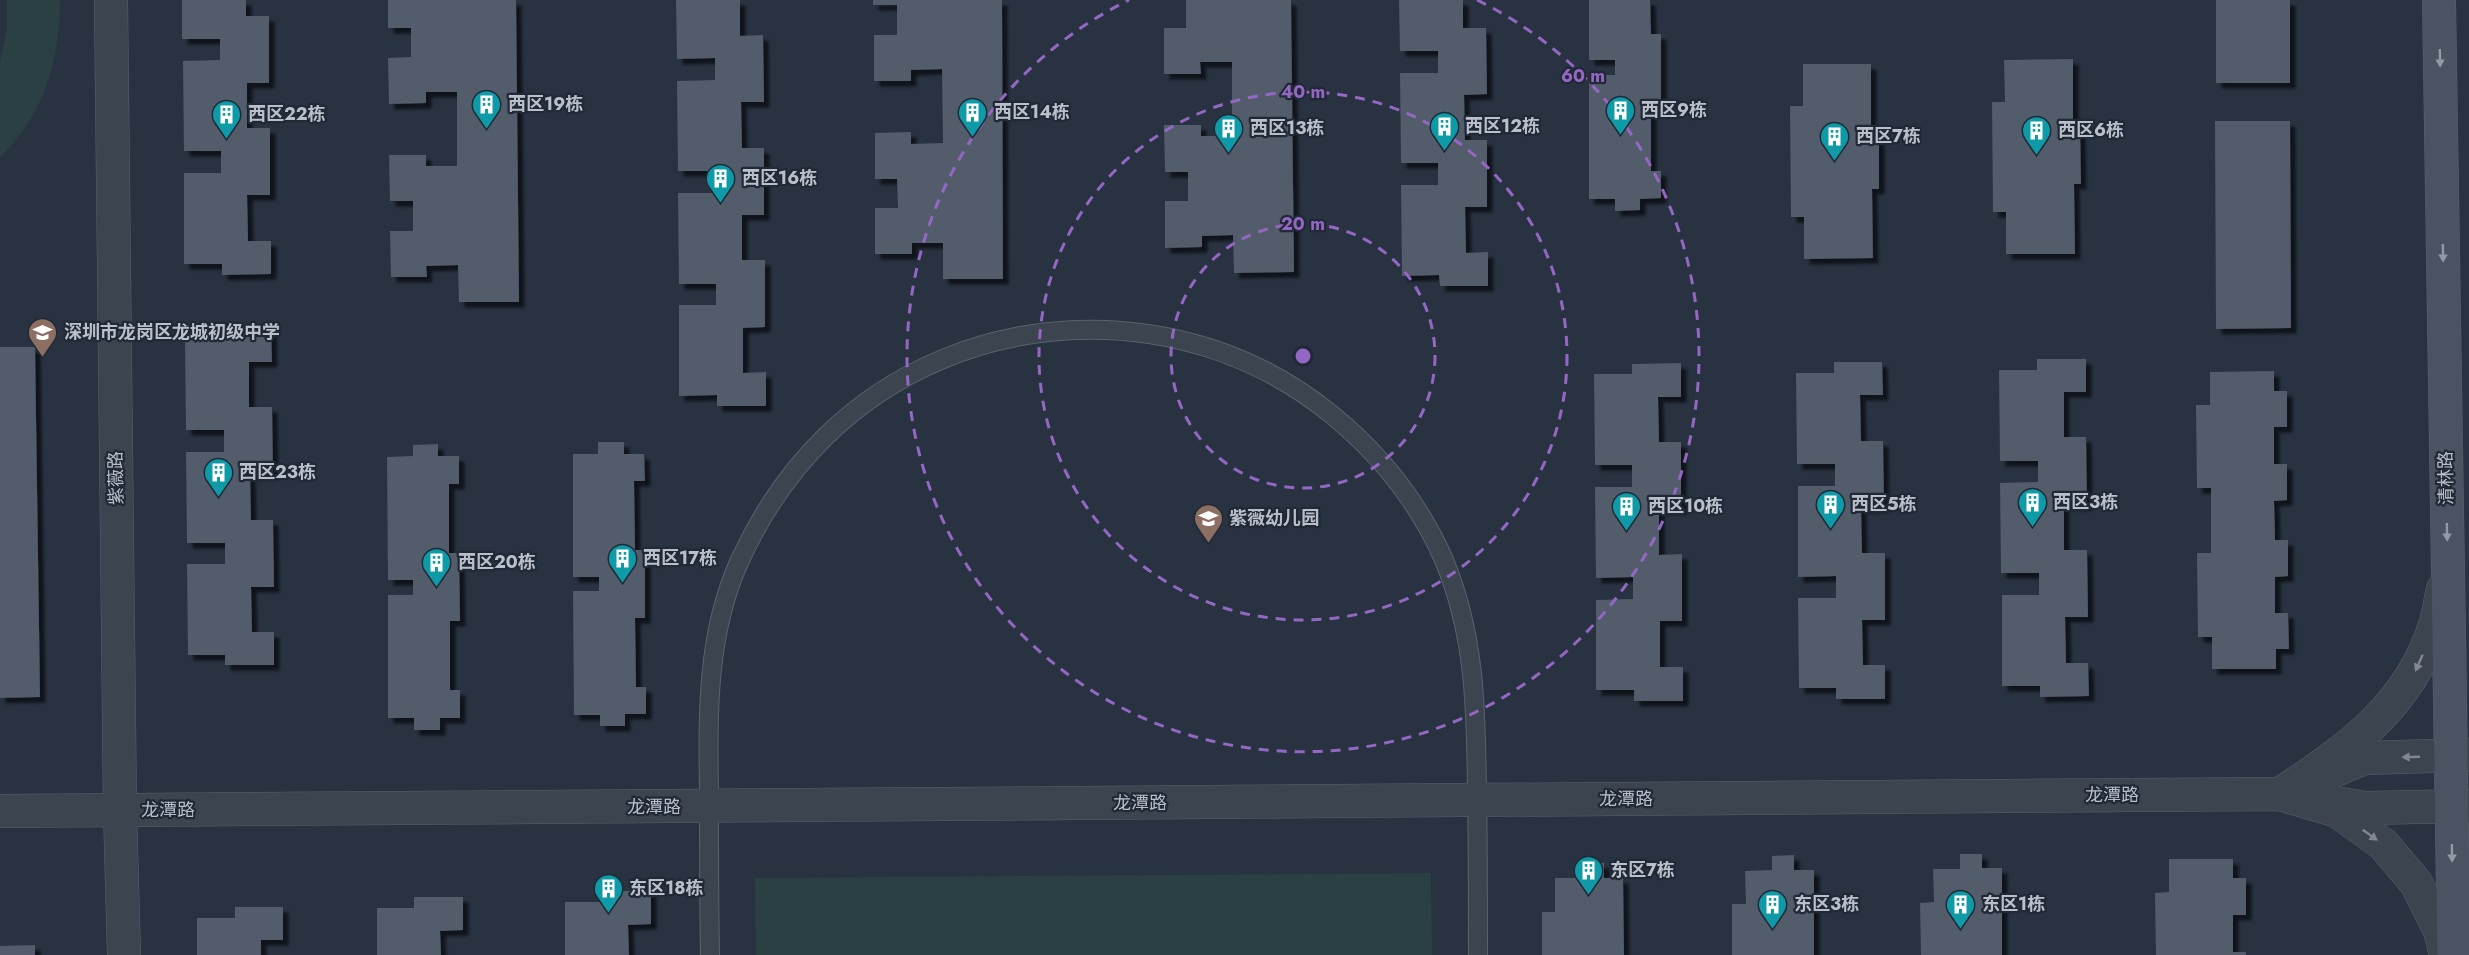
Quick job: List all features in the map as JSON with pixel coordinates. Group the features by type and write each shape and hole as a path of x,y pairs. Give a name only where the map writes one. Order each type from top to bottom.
{"main road":[{"name":"清林路","path":"2439,0 2448,567 2460,756 2454,955"}],"street":[{"name":"紫薇路","path":"111,0 120,811 124,955"},
{"path":"2280,794 2337,756 2377,722 2411,680 2435,626 2448,567"},
{"name":"龙潭路","path":"2280,794 2364,758 2460,756"},
{"name":"龙潭路","path":"0,811 2280,794 2365,808 2460,806"},
{"path":"2280,794 2337,811 2383,844 2416,883 2440,931 2446,955"}],"lane":[{"path":"710,955 708,718 711,665 721,614 738,564 762,517 792,473 827,435 868,401 913,373 960,352 1011,337 1063,330 1115,329 1167,336 1218,350 1266,370 1311,398 1352,431 1388,469 1419,512 1443,558 1461,608 1472,659 1475,691 1478,955"}],"green space":[{"path":"7,0 60,0 57,44 46,85 28,123 0,157 0,62 7,28"},
{"path":"1431,873 1432,955 756,955 755,878"}],"building":[{"name":"西区22栋","path":"182,0 246,0 246,16 269,16 269,83 247,83 247,128 270,128 270,195 247,195 248,241 271,241 271,274 222,275 222,264 184,264 184,173 221,173 221,151 184,151 183,61 220,60 220,39 182,39"},
{"name":"西区19栋","path":"388,0 516,0 519,302 459,302 458,265 426,266 427,277 391,277 390,231 413,231 413,201 390,201 389,155 426,155 426,166 457,166 457,92 426,92 426,103 389,104 388,58 411,57 411,28 388,28"},
{"name":"西区16栋","path":"676,0 740,0 740,36 763,35 764,102 741,102 742,148 764,148 764,215 742,215 742,260 765,260 765,327 743,328 743,373 766,372 766,406 717,406 717,395 679,396 679,305 716,305 716,284 679,284 678,193 715,193 715,171 678,171 677,81 715,80 715,58 677,59"},
{"name":"西区14栋","path":"873,0 1002,0 1003,279 943,279 943,243 912,243 912,254 875,254 875,208 898,208 897,179 875,179 875,133 911,132 911,144 943,143 942,69 911,70 911,81 874,81 874,35 897,35 897,5 873,5"},
{"name":"西区13栋","path":"1186,0 1291,0 1294,272 1234,273 1233,235 1202,236 1202,247 1165,248 1165,201 1188,201 1188,172 1165,172 1164,125 1201,125 1201,136 1232,136 1232,62 1200,62 1201,74 1164,74 1164,28 1186,28"},
{"name":"西区12栋","path":"1399,0 1463,0 1463,28 1486,28 1487,94 1464,95 1465,140 1487,140 1487,207 1465,207 1466,253 1488,252 1488,286 1440,286 1439,275 1402,276 1401,185 1438,185 1438,163 1401,163 1400,73 1438,73 1438,51 1400,51"},
{"name":"西区9栋","path":"1589,0 1650,0 1651,34 1661,34 1661,102 1651,102 1651,171 1661,171 1661,198 1640,199 1640,210 1615,211 1615,199 1589,199 1589,75 1615,75 1615,60 1589,60"},
{"path":"2216,0 2290,0 2290,83 2216,83"},
{"name":"西区6栋","path":"2073,59 2073,129 2080,129 2081,184 2074,184 2075,254 2006,254 2006,212 1993,212 1992,102 2005,102 2004,60"},
{"name":"西区7栋","path":"1803,64 1871,64 1871,134 1879,134 1879,189 1872,189 1873,258 1804,259 1804,217 1791,217 1790,106 1803,106"},
{"path":"2215,121 2290,121 2291,328 2216,329"},
{"name":"西区23栋","path":"223,328 271,328 272,362 249,362 249,407 272,407 273,474 250,474 251,520 273,520 274,587 251,587 252,632 274,632 274,665 225,665 225,655 188,655 187,564 225,564 225,543 187,543 186,452 224,452 224,430 186,430 185,340 223,339"},
{"path":"0,347 35,347 40,697 0,698"},
{"name":"西区3栋","path":"2037,359 2086,359 2086,392 2064,392 2064,437 2086,437 2087,505 2064,505 2064,550 2087,550 2088,617 2065,617 2066,663 2088,663 2089,696 2040,697 2040,686 2002,686 2002,595 2039,595 2039,573 2001,573 2000,483 2038,482 2038,461 2000,461 1999,370 2037,370"},
{"name":"西区5栋","path":"1834,362 1882,362 1883,395 1860,395 1861,441 1883,441 1884,507 1861,508 1862,553 1885,553 1885,620 1862,620 1863,665 1885,665 1885,699 1836,699 1836,688 1799,688 1798,598 1836,598 1836,576 1798,577 1798,486 1835,486 1835,464 1797,464 1796,373 1834,373"},
{"name":"西区10栋","path":"1681,363 1681,397 1658,397 1659,442 1681,442 1681,509 1659,509 1659,555 1682,554 1682,621 1660,621 1660,667 1683,667 1683,701 1634,701 1634,690 1596,690 1596,600 1633,599 1633,577 1596,578 1595,487 1632,487 1632,465 1595,465 1594,374 1632,374 1632,364"},
{"path":"2274,371 2274,391 2287,391 2287,427 2274,427 2274,464 2287,464 2287,500 2274,501 2275,540 2288,540 2288,576 2275,577 2275,613 2288,613 2289,649 2276,649 2276,669 2212,669 2212,637 2198,637 2197,553 2211,553 2211,488 2197,488 2196,405 2210,405 2210,372"},
{"name":"西区17栋","path":"598,442 624,442 624,454 644,454 645,481 634,481 635,550 645,550 645,618 635,618 636,687 646,687 646,714 625,714 625,726 600,726 600,715 574,715 573,591 599,591 599,577 573,577 573,454 598,454"},
{"name":"西区20栋","path":"438,444 438,456 459,456 459,484 449,484 449,553 459,553 460,621 450,621 450,690 460,690 460,718 440,718 440,730 414,730 414,718 388,718 388,595 413,595 413,580 388,580 387,457 413,456 413,445"},
{"name":"东区1栋","path":"1960,854 1982,854 1982,868 2002,868 2002,955 1921,955 1920,903 1934,902 1933,869 1960,869"},
{"name":"东区3栋","path":"1794,855 1794,870 1814,870 1814,955 1732,955 1732,904 1746,904 1745,871 1772,870 1772,856"},
{"path":"2169,859 2233,859 2233,878 2246,878 2246,915 2233,915 2233,952 2246,952 2246,955 2156,955 2155,893 2169,892"},
{"name":"东区7栋","path":"1582,863 1604,863 1604,878 1623,878 1624,955 1542,955 1542,912 1555,912 1555,878 1582,878"},
{"name":"东区18栋","path":"602,891 651,891 651,924 628,925 629,955 565,955 565,902 602,902"},
{"path":"414,897 463,897 463,930 440,931 441,955 377,955 377,908 414,908"},
{"path":"235,907 283,907 283,940 261,940 261,955 197,955 197,918 235,918"},
{"path":"35,945 35,955 0,955 0,946"}],"place":[{"name":"西区19栋","path":"487,130"},
{"name":"西区9栋","path":"1620,136"},
{"name":"西区14栋","path":"973,138"},
{"name":"西区22栋","path":"227,140"},
{"name":"西区12栋","path":"1444,152"},
{"name":"西区13栋","path":"1229,154"},
{"name":"西区6栋","path":"2037,156"},
{"name":"西区7栋","path":"1835,162"},
{"name":"西区16栋","path":"721,204"},
{"name":"深圳市龙岗区龙城初级中学","path":"43,358"},
{"name":"西区23栋","path":"218,498"},
{"name":"西区3栋","path":"2032,528"},
{"name":"西区5栋","path":"1830,530"},
{"name":"西区10栋","path":"1627,532"},
{"name":"紫薇幼儿园","path":"1208,544"},
{"name":"西区17栋","path":"622,584"},
{"name":"西区20栋","path":"437,588"},
{"name":"东区7栋","path":"1589,896"},
{"name":"东区18栋","path":"608,914"},
{"name":"东区3栋","path":"1773,930"},
{"name":"东区1栋","path":"1961,930"}]}
